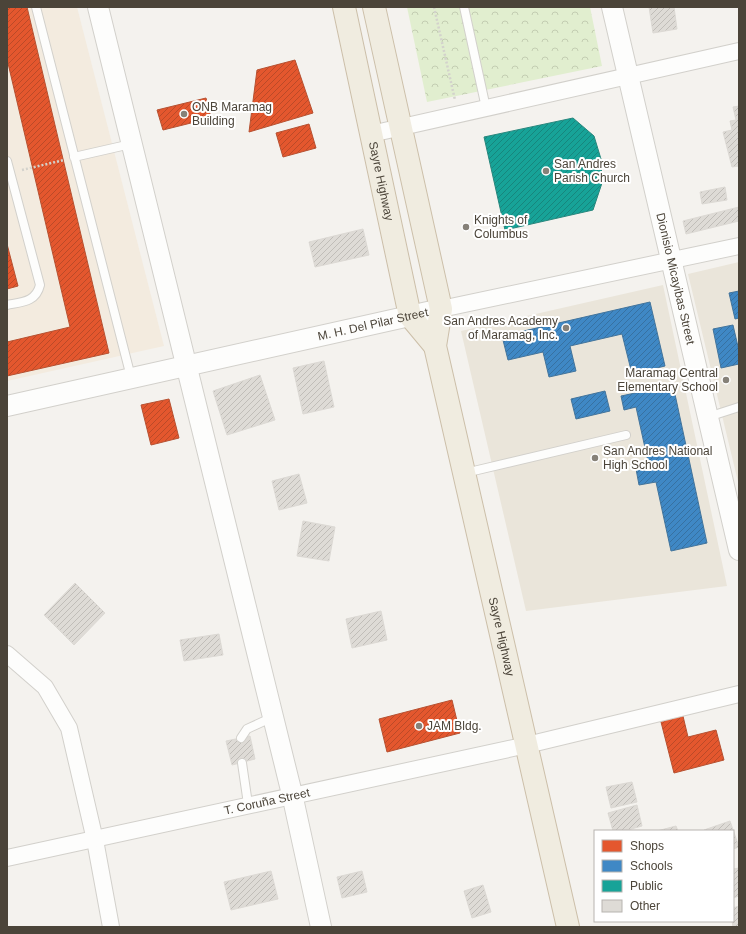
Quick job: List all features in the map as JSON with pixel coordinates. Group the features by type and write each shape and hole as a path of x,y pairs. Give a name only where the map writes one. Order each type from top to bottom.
{"highway":[{"name":"Sayre Highway","path":"344,7 410,316 435,346"},
{"name":"Sayre Highway","path":"374,7 441,309 435,346 568,927"}],"street":[{"path":"98,7 292,794 321,927"},
{"name":"Dionisio Micayibas Street","path":"612,7 739,550"},
{"path":"371,134 739,51"},
{"name":"M. H. Del Pilar Street","path":"7,406 131,377 441,309 739,246"},
{"path":"7,654 45,687 69,728 95,840 111,927"},
{"name":"T. Coruña Street","path":"7,858 95,840 292,794 527,745 739,694"}],"lane":[{"path":"36,7 131,377"},
{"path":"464,7 486,108"},
{"path":"74,157 133,144"},
{"path":"7,161 8,173 40,285 37,296 33,299 7,305"},
{"path":"708,417 739,407"},
{"path":"464,473 626,435"},
{"path":"241,738 247,729 273,717"},
{"path":"242,763 248,804"}],"path":[{"path":"434,7 458,114"},
{"path":"8,173 64,160"}],"shaded area":[{"path":"7,7 77,7 164,346 7,381"},
{"name":"Maramag Central Elementary School","path":"739,262 739,486 688,274"},
{"name":"San Andres National High School","path":"663,285 727,586 526,611 461,331"}],"green space":[{"path":"407,7 590,7 602,66 427,102"}],"building: Shops":[{"path":"7,7 27,7 109,353 7,376 7,342 70,327 7,59"},
{"path":"295,60 313,113 249,132 257,70"},
{"name":"ONB Maramag Building","path":"206,98 211,118 163,130 157,110"},
{"path":"309,124 316,148 283,157 276,133"},
{"path":"7,244 18,286 7,289"},
{"path":"169,399 179,438 151,445 141,405"},
{"name":"JAM Bldg.","path":"452,700 460,733 387,752 379,719"},
{"path":"682,712 688,737 716,730 724,760 674,773 660,718"}],"building: Schools":[{"path":"739,291 739,318 735,319 729,293"},
{"path":"650,302 665,366 632,374 622,334 570,346 576,371 549,377 543,352 508,360 502,336"},
{"path":"733,325 739,351 739,364 721,368 713,329"},
{"path":"673,385 707,543 671,551 656,482 639,485 636,469 649,466 636,407 624,410 621,396"},
{"path":"605,391 610,411 576,419 571,399"}],"building: Public":[{"name":"San Andres Parish Church","path":"573,118 594,136 601,159 602,183 593,210 505,230 484,137"}],"building: Other":[{"path":"649,7 674,7 677,29 653,33"},
{"path":"739,106 739,169 738,166 732,167 723,132 732,130 730,121 736,120 733,107"},
{"path":"725,187 727,200 702,204 700,192"},
{"path":"739,207 739,221 686,234 683,221"},
{"path":"363,229 369,255 315,267 309,242"},
{"path":"324,361 334,407 303,414 293,368"},
{"path":"260,375 275,420 227,435 213,391"},
{"path":"299,474 307,503 279,510 272,481"},
{"path":"303,521 335,527 329,561 297,556"},
{"path":"75,583 105,613 74,645 44,615"},
{"path":"381,611 387,640 352,648 346,619"},
{"path":"219,634 223,655 184,661 180,640"},
{"path":"250,736 255,759 232,765 226,741"},
{"path":"632,782 637,802 611,808 606,787"},
{"path":"637,805 642,826 628,830 613,830 608,813"},
{"path":"730,821 733,830 704,830"},
{"path":"676,826 678,830 661,830"},
{"path":"734,833 739,847 734,849"},
{"path":"739,868 739,896 734,898 734,869"},
{"path":"271,871 278,899 231,910 224,882"},
{"path":"362,871 367,892 342,898 337,877"},
{"path":"483,885 491,912 472,918 464,891"},
{"path":"739,906 739,927 733,927 734,908"}],"place":[{"name":"ONB Maramag Building","path":"184,114"},
{"name":"San Andres Parish Church","path":"546,171"},
{"name":"Knights of Columbus","path":"466,227"},
{"name":"San Andres Academy of Maramag, Inc.","path":"566,328"},
{"name":"Maramag Central Elementary School","path":"726,380"},
{"name":"San Andres National High School","path":"595,458"},
{"name":"JAM Bldg.","path":"419,726"}]}
